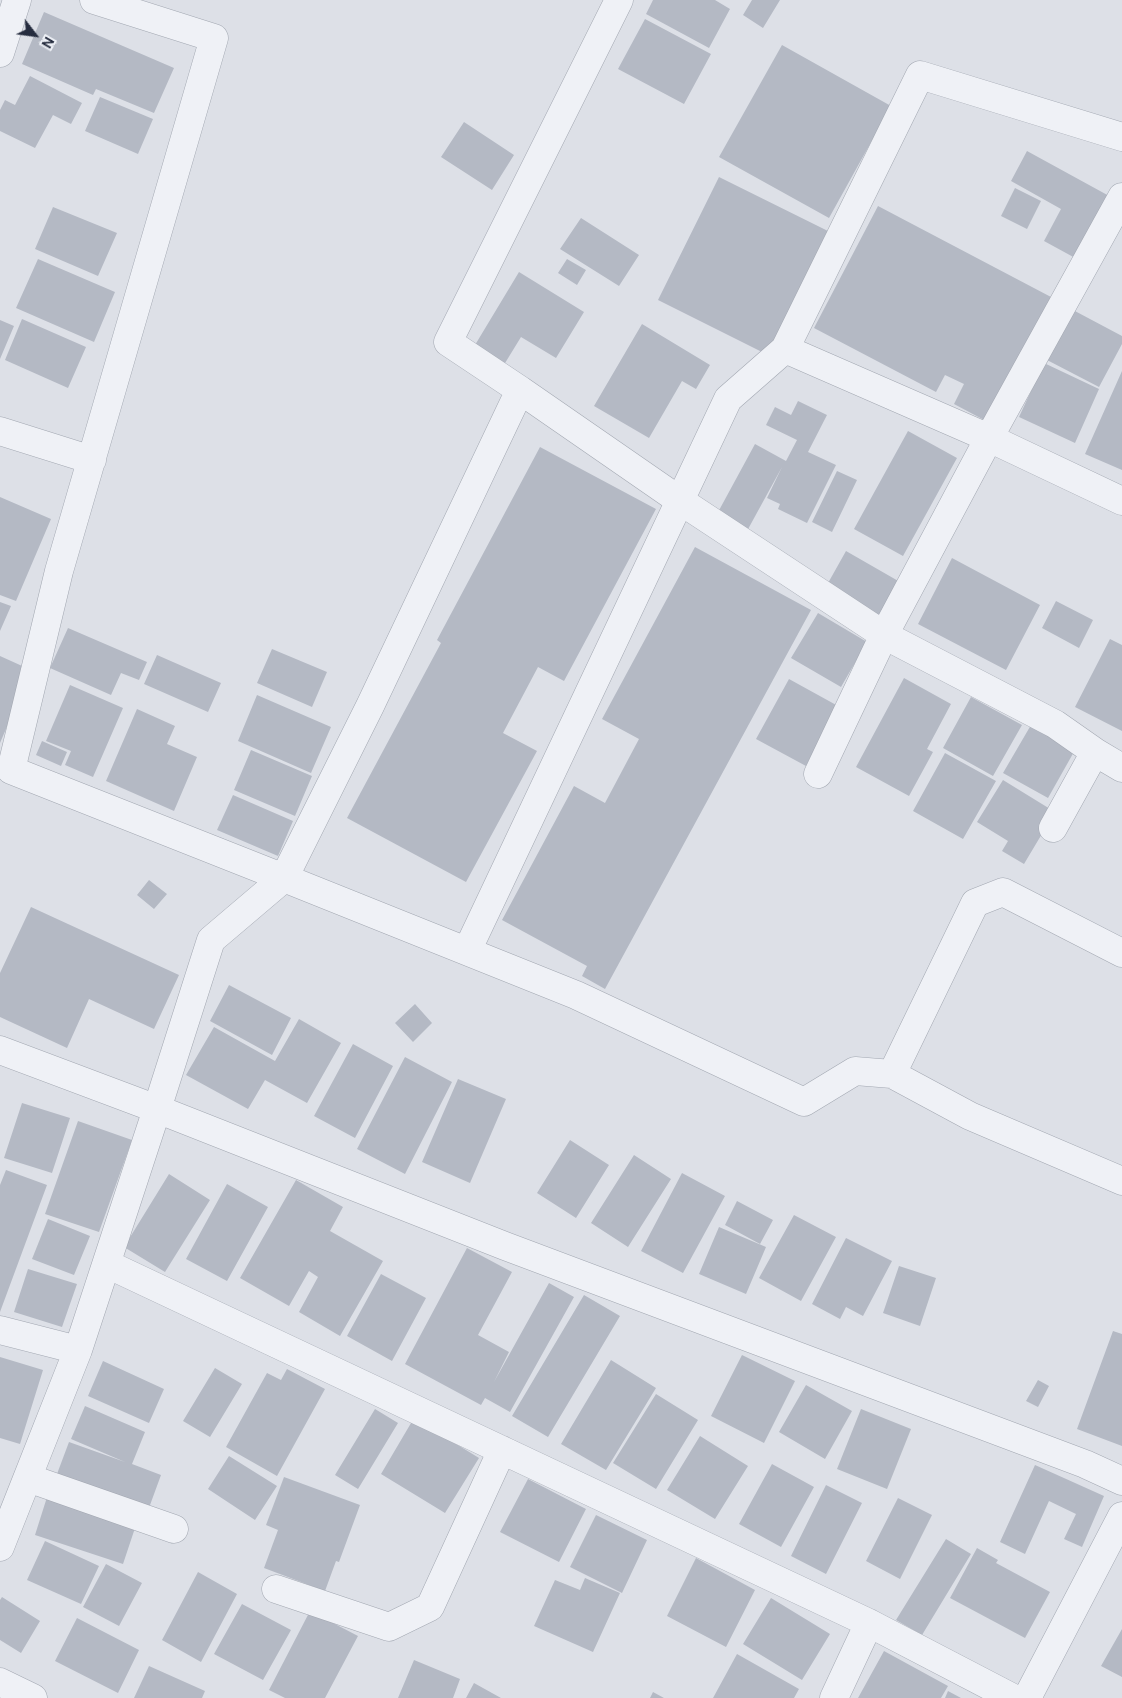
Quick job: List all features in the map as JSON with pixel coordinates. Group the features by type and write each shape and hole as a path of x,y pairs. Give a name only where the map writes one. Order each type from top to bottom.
{"street":[{"path":"0,53 16,0"},
{"path":"94,0 214,38 59,571 6,768 576,995 804,1102 855,1071 892,1074 970,1116 1122,1181"},
{"path":"620,0 448,342 679,500 884,636 1055,724 1122,768"},
{"path":"467,951 728,399 785,349 920,74 1122,137"},
{"path":"818,774 884,636 989,438 1122,197"},
{"path":"785,349 989,438 1122,501"},
{"path":"0,1547 78,1350 211,940 284,878 370,706 520,390"},
{"path":"0,431 92,460"},
{"path":"1053,828 1095,752"},
{"path":"892,1074 976,903 1003,892 1122,953"},
{"path":"0,1050 157,1109 505,1246 1085,1464 1122,1481"},
{"path":"107,1264 870,1623 1012,1698"},
{"path":"0,1330 78,1350"},
{"path":"276,1589 389,1626 430,1607 502,1450"},
{"path":"28,1478 174,1529"},
{"path":"1027,1698 1122,1516"},
{"path":"834,1698 870,1623"},
{"path":"0,1682 33,1698"}],"building":[{"path":"653,0 715,0 730,9 709,48 646,14"},
{"path":"752,0 780,0 763,28 743,15"},
{"path":"44,12 174,68 154,113 96,89 93,95 22,64"},
{"path":"645,19 711,54 684,104 618,69"},
{"path":"782,45 891,106 829,218 719,157"},
{"path":"30,76 82,103 71,124 53,115 35,148 0,131 0,110 5,100 15,105"},
{"path":"100,97 153,119 138,154 85,131"},
{"path":"464,122 514,155 492,190 441,157"},
{"path":"1027,151 1111,197 1077,259 1044,241 1061,209 1011,181"},
{"path":"719,177 832,233 770,356 658,300"},
{"path":"1015,188 1041,201 1027,229 1001,216"},
{"path":"878,206 1051,297 986,421 954,404 964,384 945,375 936,392 814,328"},
{"path":"53,207 117,233 98,276 35,249"},
{"path":"581,218 639,255 619,286 560,249"},
{"path":"38,259 115,292 94,342 16,308"},
{"path":"567,259 586,270 577,285 558,273"},
{"path":"519,272 584,312 556,358 521,337 502,368 472,350"},
{"path":"1073,310 1122,336 1122,344 1099,387 1047,360"},
{"path":"22,319 86,347 68,388 5,360"},
{"path":"0,320 14,326 0,359"},
{"path":"642,324 710,365 696,389 682,381 649,438 594,406"},
{"path":"1044,363 1099,389 1075,443 1019,417"},
{"path":"1122,371 1122,470 1085,454"},
{"path":"798,401 827,415 808,452 836,465 807,523 778,509 780,504 767,498 782,467 747,531 717,514 755,444 786,461 797,440 766,425 775,407 791,415"},
{"path":"908,431 957,458 903,556 854,529"},
{"path":"540,447 656,509 564,681 538,667 503,733 537,751 466,882 347,818 441,643 437,640"},
{"path":"837,471 857,480 832,532 812,522"},
{"path":"0,497 51,519 16,601 0,595"},
{"path":"695,547 811,610 605,989 582,976 587,966 502,920 574,786 605,803 639,739 602,719"},
{"path":"846,551 900,582 877,622 823,592"},
{"path":"952,558 1040,605 1006,670 918,624"},
{"path":"1056,601 1093,620 1079,648 1042,628"},
{"path":"0,602 11,606 0,631"},
{"path":"818,613 867,642 841,687 791,658"},
{"path":"68,628 147,662 139,680 121,673 111,695 50,668"},
{"path":"1110,639 1122,645 1122,731 1075,707"},
{"path":"272,649 327,672 312,707 257,683"},
{"path":"157,655 221,683 208,712 144,684"},
{"path":"0,656 31,670 0,743"},
{"path":"904,678 951,704 927,749 933,752 909,796 856,767"},
{"path":"789,679 838,706 806,766 756,739"},
{"path":"70,685 123,708 93,777 65,765 71,751 46,741"},
{"path":"257,695 331,727 311,773 238,741"},
{"path":"971,697 1022,725 993,776 943,748"},
{"path":"137,709 175,726 167,744 197,757 174,811 106,781"},
{"path":"1031,725 1075,750 1048,798 1003,773"},
{"path":"42,741 67,752 61,766 36,755"},
{"path":"251,750 312,776 295,816 234,790"},
{"path":"945,753 996,781 963,839 913,811"},
{"path":"1003,780 1055,812 1024,864 1002,851 1008,841 977,822"},
{"path":"233,795 293,821 278,856 217,830"},
{"path":"149,880 167,894 154,909 137,895"},
{"path":"31,907 179,975 154,1029 89,999 67,1048 0,1017 0,973"},
{"path":"229,985 291,1018 272,1055 210,1021"},
{"path":"415,1004 432,1023 413,1042 395,1023"},
{"path":"299,1019 341,1043 307,1103 265,1080 248,1109 186,1075 214,1027 275,1061"},
{"path":"353,1044 393,1066 355,1138 314,1116"},
{"path":"405,1057 452,1082 405,1174 357,1149"},
{"path":"458,1079 506,1099 470,1183 422,1162"},
{"path":"22,1103 70,1118 52,1173 4,1158"},
{"path":"78,1121 132,1140 99,1232 45,1214"},
{"path":"570,1140 609,1165 576,1218 537,1193"},
{"path":"634,1155 671,1179 628,1247 591,1223"},
{"path":"6,1170 47,1185 0,1312 0,1185"},
{"path":"682,1173 725,1196 683,1273 641,1251"},
{"path":"169,1174 210,1200 165,1272 124,1247"},
{"path":"296,1180 343,1207 330,1231 383,1261 340,1336 299,1312 318,1277 309,1271 289,1306 240,1278"},
{"path":"227,1184 268,1207 227,1281 186,1259"},
{"path":"737,1201 773,1220 760,1244 725,1225"},
{"path":"794,1215 836,1237 801,1301 759,1278"},
{"path":"48,1219 90,1236 74,1275 32,1259"},
{"path":"719,1227 766,1247 746,1294 699,1274"},
{"path":"846,1238 892,1261 863,1316 846,1307 840,1319 812,1304"},
{"path":"467,1248 512,1272 478,1335 509,1352 494,1382 549,1283 574,1297 510,1412 485,1398 481,1405 405,1364"},
{"path":"899,1266 936,1278 920,1326 883,1313"},
{"path":"28,1269 77,1284 62,1327 14,1312"},
{"path":"381,1274 426,1298 392,1361 347,1336"},
{"path":"584,1295 620,1316 548,1437 512,1416"},
{"path":"1113,1331 1122,1334 1122,1446 1077,1429"},
{"path":"742,1355 795,1381 764,1443 711,1416"},
{"path":"0,1357 43,1370 20,1444 0,1438"},
{"path":"611,1360 656,1388 606,1470 561,1444"},
{"path":"103,1361 164,1389 149,1423 88,1396"},
{"path":"215,1368 242,1384 210,1437 183,1421"},
{"path":"287,1369 325,1389 277,1476 226,1447 267,1373 281,1380"},
{"path":"1038,1380 1049,1386 1038,1407 1026,1401"},
{"path":"806,1385 852,1411 825,1459 779,1432"},
{"path":"656,1394 698,1420 656,1489 613,1463"},
{"path":"85,1406 145,1432 132,1464 161,1475 146,1516 54,1482 69,1442 125,1462 71,1439"},
{"path":"375,1409 398,1423 358,1489 335,1475"},
{"path":"861,1409 911,1429 887,1489 837,1469"},
{"path":"414,1418 479,1458 445,1513 381,1474"},
{"path":"700,1436 748,1466 715,1519 667,1490"},
{"path":"229,1456 277,1486 255,1520 208,1489"},
{"path":"772,1464 814,1487 781,1547 739,1524"},
{"path":"1035,1465 1104,1496 1082,1547 1064,1539 1076,1514 1049,1501 1025,1554 1000,1542"},
{"path":"284,1477 360,1505 339,1562 336,1561 325,1591 264,1568 278,1530 266,1525"},
{"path":"528,1479 586,1509 559,1562 500,1532"},
{"path":"826,1485 862,1503 826,1574 791,1556"},
{"path":"48,1494 137,1522 123,1564 35,1535"},
{"path":"898,1498 932,1515 900,1579 866,1561"},
{"path":"596,1515 647,1540 622,1593 570,1567"},
{"path":"946,1539 971,1554 922,1635 896,1620"},
{"path":"45,1541 99,1566 81,1604 27,1580"},
{"path":"977,1548 998,1560 996,1563 1050,1592 1025,1638 950,1598"},
{"path":"696,1558 755,1590 726,1647 667,1616"},
{"path":"106,1564 142,1583 119,1626 83,1607"},
{"path":"198,1572 237,1594 201,1662 162,1640"},
{"path":"585,1578 620,1593 593,1652 534,1626 555,1580 580,1590"},
{"path":"2,1597 40,1621 21,1653 0,1640 0,1600"},
{"path":"771,1598 830,1634 802,1680 743,1644"},
{"path":"242,1604 291,1630 263,1680 214,1654"},
{"path":"310,1611 358,1636 325,1698 285,1698 269,1690"},
{"path":"77,1618 139,1650 118,1693 55,1661"},
{"path":"1122,1629 1122,1677 1101,1666"},
{"path":"884,1651 948,1686 941,1698 858,1698"},
{"path":"737,1654 799,1689 794,1698 713,1698"},
{"path":"414,1660 460,1679 453,1698 398,1698"},
{"path":"149,1666 205,1691 202,1698 134,1698"},
{"path":"474,1683 501,1698 466,1698"},
{"path":"948,1691 961,1698 945,1698"},
{"path":"653,1692 664,1698 650,1698"}]}
